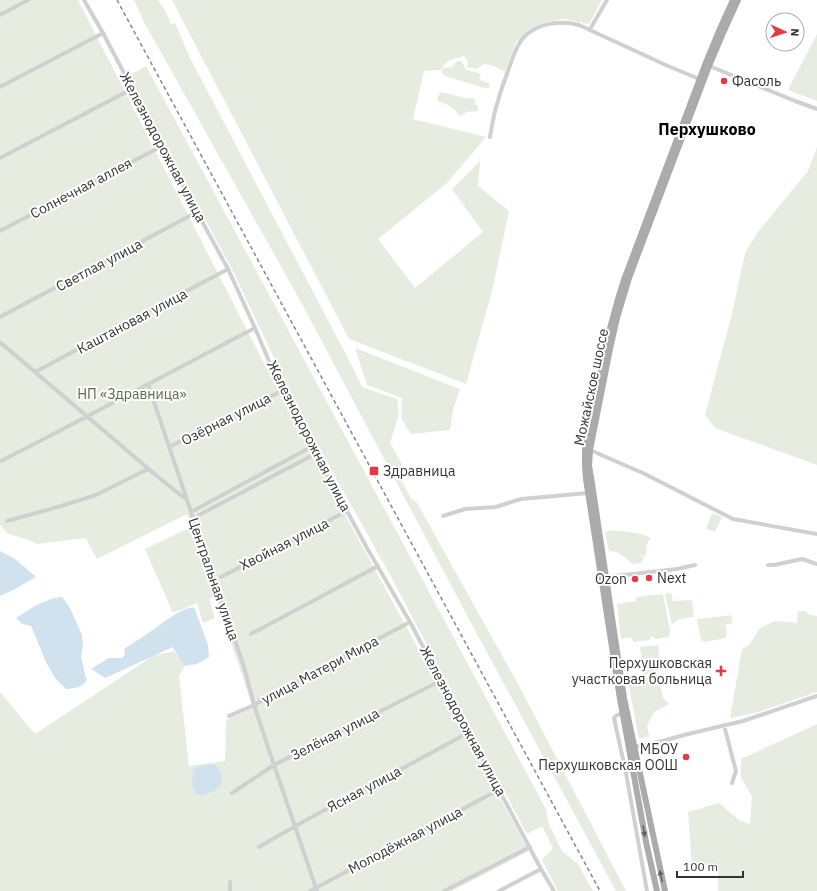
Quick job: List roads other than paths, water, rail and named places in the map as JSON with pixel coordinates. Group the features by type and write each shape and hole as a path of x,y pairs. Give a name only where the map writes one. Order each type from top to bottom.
{"main road":[{"name":"Можайское шоссе","path":"665,891 624,698 589,457 617,318 629,278 719,31 733,0"},
{"name":"Можайское шоссе","path":"657,891 646,842 622,714 588,493 585,450 606,343 627,270 699,79 738,0"}],"street":[{"path":"0,15 28,0"},
{"name":"Железнодорожная улица","path":"84,0 228,269 282,391 311,447 442,680 554,891"},
{"path":"590,29 607,0"},
{"path":"490,137 497,102 520,41 526,35 539,27 562,22 574,23 699,79"},
{"path":"0,87 103,33"},
{"path":"707,65 795,102 817,108"},
{"path":"0,158 132,90"},
{"name":"Солнечная аллея","path":"0,231 162,146"},
{"name":"Светлая улица","path":"0,318 197,212"},
{"name":"Каштановая улица","path":"35,372 228,269"},
{"path":"0,461 87,417 255,328"},
{"name":"Центральная улица","path":"0,342 148,469 187,500 244,667 254,705 316,889"},
{"path":"148,384 187,500"},
{"name":"Озёрная улица","path":"169,447 282,391"},
{"path":"191,512 311,447"},
{"path":"590,450 645,474 733,519 817,534"},
{"path":"199,514 315,454"},
{"path":"7,521 96,495 148,469"},
{"path":"443,516 465,509 496,507 521,500 588,493"},
{"name":"Хвойная улица","path":"221,577 347,511"},
{"path":"768,564 774,565 802,559 817,564"},
{"path":"606,577 677,569 695,565"},
{"path":"251,634 378,566"},
{"name":"улица Матери Мира","path":"229,716 254,705 410,622"},
{"name":"Зелёная улица","path":"232,793 274,765 442,680"},
{"path":"634,747 743,721 817,696"},
{"path":"622,714 617,715 614,718 648,891"},
{"path":"724,725 736,771 732,783"},
{"name":"Ясная улица","path":"259,847 469,732"},
{"name":"Молодёжная улица","path":"310,891 500,790"},
{"path":"444,891 530,846"},
{"path":"499,891 541,869"},
{"path":"230,882 230,891"}],"water":[{"path":"0,551 15,559 36,577 0,596"},
{"path":"62,597 70,608 82,635 83,646 81,657 87,680 83,685 66,689 55,678 46,662 31,626 22,624 16,618 43,602"},
{"path":"194,607 208,645 209,657 197,664 185,666 173,647 105,678 91,669 109,658 122,658 125,655 124,649 176,613"},
{"path":"211,764 216,765 222,777 222,782 217,789 200,796 195,793 192,784 193,769"}],"railway":[{"path":"117,0 600,891"}],"place":[{"name":"Фасоль","path":"724,81"},
{"name":"Здравница","path":"374,471"},
{"name":"Next","path":"649,578"},
{"name":"Ozon","path":"635,579"},
{"name":"Перхушковская участковая больница","path":"721,671"},
{"name":"МБОУ Перхушковская ООШ","path":"686,757"}],"district":[{"name":"Перхушково","path":"707,129"}],"park label":[{"name":"НП «Здравница»","path":"132,394"}]}
